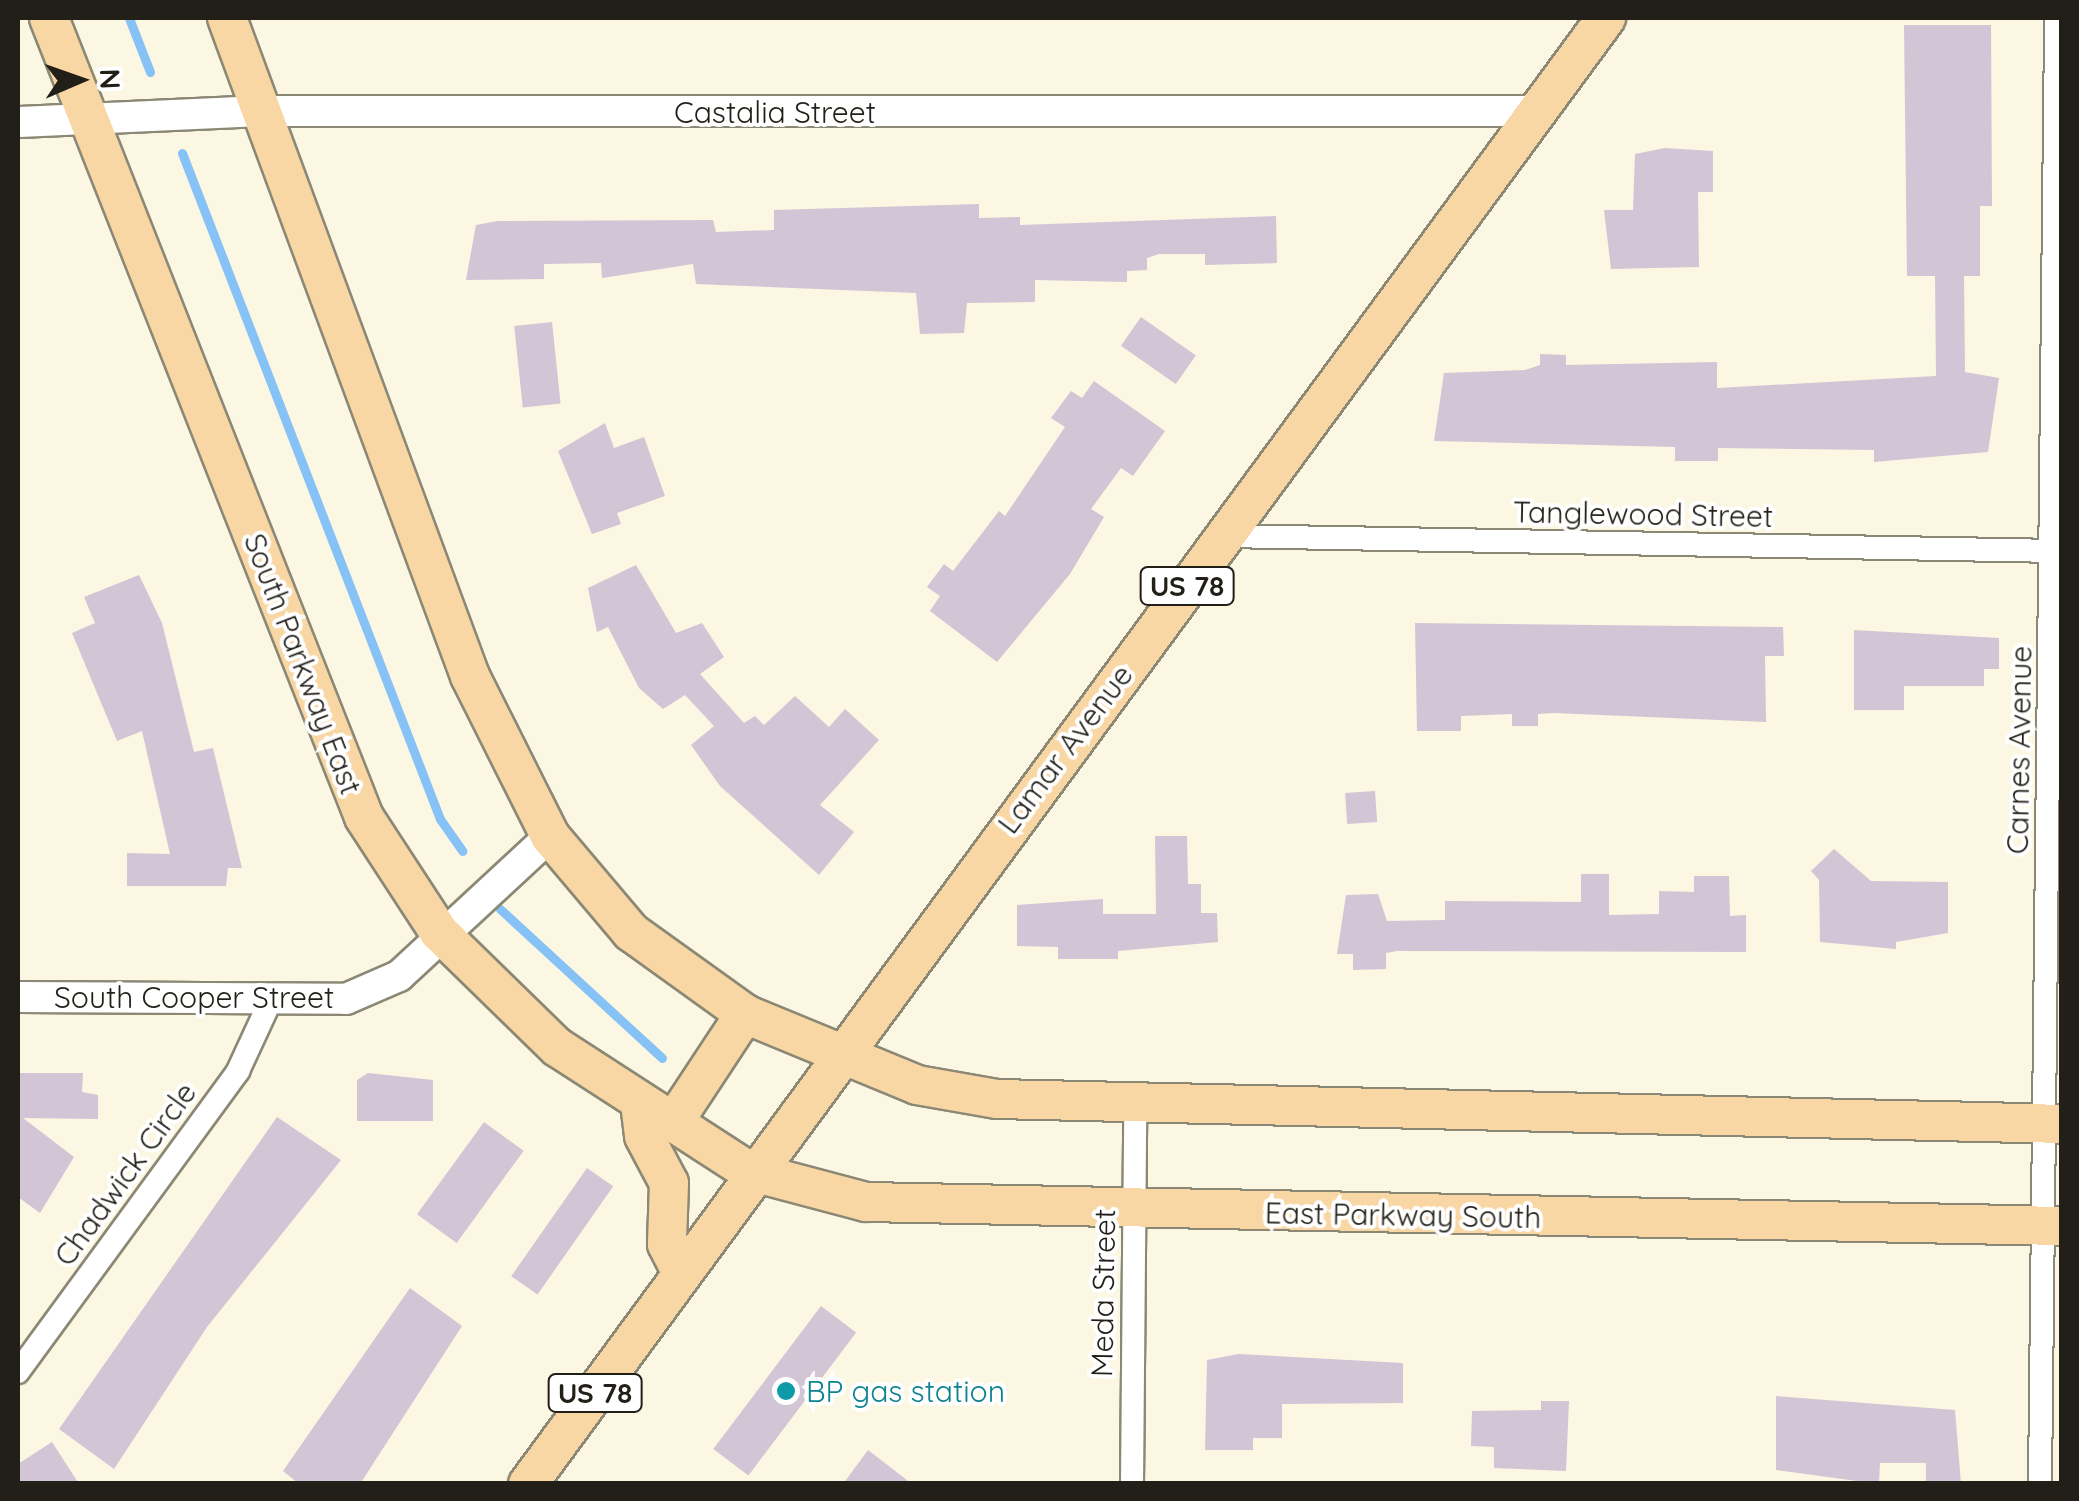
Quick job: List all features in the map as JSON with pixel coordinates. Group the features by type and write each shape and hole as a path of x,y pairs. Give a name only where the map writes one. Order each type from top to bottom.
{"main road":[{"name":"South Parkway East","path":"48,18 364,818 439,932 558,1047 749,1171"},
{"path":"227,18 470,676 550,836 631,932 745,1014 834,1056 917,1086 998,1099 2052,1124"},
{"name":"Lamar Avenue","path":"528,1484 749,1171 1606,18"},
{"path":"673,1122 745,1014"},
{"path":"640,1103 644,1136 669,1184 667,1244 680,1270"},
{"name":"East Parkway South","path":"749,1171 866,1202 1134,1211 2051,1226"}],"street":[{"name":"Carnes Avenue","path":"2040,1484 2051,1226 2057,550 2056,18"},
{"name":"Castalia Street","path":"18,122 263,112 1533,112"},
{"name":"Tanglewood Street","path":"1224,536 2057,550"},
{"name":"South Cooper Street","path":"18,997 269,1004 346,999 399,976 439,932 550,836"},
{"name":"Chadwick Circle","path":"18,1372 238,1071 269,1004"},
{"name":"Meda Street","path":"1132,1484 1135,1104"}],"building":[{"path":"1904,25 1991,25 1992,206 1980,206 1980,276 1964,276 1965,372 1999,378 1988,452 1874,462 1874,450 1718,448 1718,461 1675,461 1675,447 1434,441 1444,373 1525,370 1540,365 1540,354 1566,355 1566,365 1717,362 1717,388 1936,376 1935,276 1907,276"},
{"path":"1665,148 1713,151 1713,192 1698,192 1699,267 1611,269 1604,210 1633,210 1635,154"},
{"path":"979,204 979,218 1020,217 1020,225 1276,216 1277,263 1205,265 1205,254 1159,254 1147,258 1147,270 1127,271 1127,282 1035,280 1035,302 967,303 964,333 920,334 916,293 696,284 693,264 602,278 601,263 544,264 544,279 466,280 476,225 498,221 713,220 716,232 774,230 774,210"},
{"path":"1141,317 1196,355 1176,384 1121,346"},
{"path":"552,322 561,404 523,408 514,326"},
{"path":"1094,381 1165,431 1133,476 1121,468 1091,509 1104,517 1070,574 997,662 930,611 940,596 927,587 944,564 953,571 999,511 1005,516 1065,427 1051,418 1071,391 1082,398"},
{"path":"605,423 614,448 644,437 665,496 617,513 621,524 592,534 558,451"},
{"path":"636,565 676,633 702,623 724,657 700,674 744,723 755,716 764,725 795,696 829,727 845,709 879,740 820,805 854,832 819,875 720,786 691,745 714,726 685,695 663,709 639,688 608,627 597,632 588,588"},
{"path":"139,575 162,623 194,752 213,748 242,868 228,868 226,886 127,886 127,853 170,854 142,731 117,741 72,633 95,623 84,597"},
{"path":"1415,623 1783,627 1784,656 1765,656 1766,722 1554,713 1538,714 1538,726 1512,726 1512,714 1461,716 1461,731 1417,731"},
{"path":"1854,630 1999,638 1999,669 1984,669 1984,686 1904,686 1904,710 1854,710"},
{"path":"1375,791 1377,822 1347,824 1345,793"},
{"path":"1155,836 1187,836 1188,884 1201,884 1201,913 1217,913 1218,942 1118,951 1118,959 1058,959 1058,947 1017,946 1017,905 1103,899 1103,914 1156,914"},
{"path":"1834,849 1871,881 1948,882 1948,933 1896,942 1896,949 1820,942 1819,880 1811,871"},
{"path":"1581,874 1609,874 1609,915 1659,914 1659,891 1694,892 1694,876 1729,876 1730,916 1746,915 1746,952 1397,951 1386,953 1386,969 1353,970 1353,954 1337,954 1346,895 1378,894 1387,921 1445,920 1445,901 1581,902"},
{"path":"18,1073 83,1073 82,1092 98,1095 98,1119 23,1118 74,1157 40,1213 18,1197"},
{"path":"368,1073 433,1080 433,1121 357,1121 357,1080"},
{"path":"277,1117 341,1160 207,1327 114,1469 59,1429"},
{"path":"484,1122 524,1151 457,1243 417,1214"},
{"path":"587,1168 613,1186 538,1294 511,1276"},
{"path":"410,1288 462,1326 360,1484 299,1484 283,1471"},
{"name":"BP gas station","path":"821,1306 856,1332 748,1475 713,1449"},
{"path":"1238,1354 1403,1363 1403,1403 1282,1404 1282,1438 1253,1438 1253,1450 1205,1450 1207,1360"},
{"path":"1776,1396 1955,1410 1961,1484 1926,1484 1926,1463 1880,1463 1879,1484 1776,1470"},
{"path":"1541,1401 1569,1401 1566,1471 1494,1468 1494,1447 1471,1446 1472,1411 1541,1410"},
{"path":"52,1442 79,1484 18,1484 18,1464"},
{"path":"868,1450 912,1484 843,1484"}],"waterway":[{"path":"129,18 150,72"},
{"path":"182,153 440,819 462,851"},
{"path":"500,909 662,1058"}],"place":[{"name":"BP gas station","path":"786,1391"}]}
